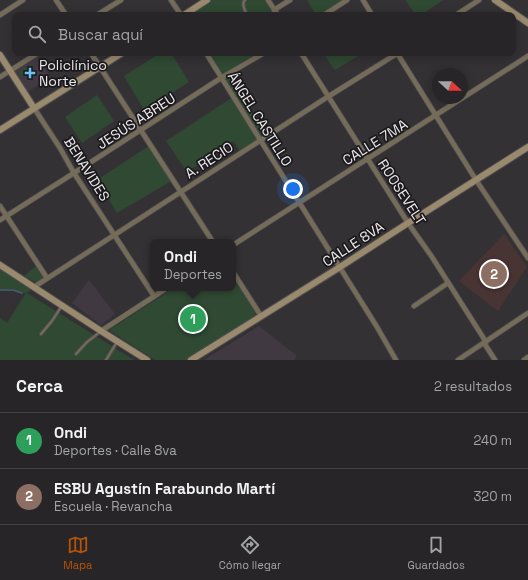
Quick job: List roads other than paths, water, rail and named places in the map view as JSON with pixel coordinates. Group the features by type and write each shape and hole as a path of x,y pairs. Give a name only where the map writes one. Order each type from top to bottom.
{"street":[{"path":"0,15 23,0"},
{"path":"56,0 64,12"},
{"path":"102,12 121,0"},
{"path":"172,0 179,12"},
{"path":"189,12 207,0"},
{"path":"268,0 274,10 290,0"},
{"path":"329,12 347,0"},
{"path":"363,0 370,12"},
{"path":"461,12 479,0"},
{"path":"495,0 512,12"},
{"path":"516,15 528,23"},
{"name":"BENAVIDES","path":"0,55 60,148 74,174 115,234 150,290"},
{"path":"0,77 33,56"},
{"path":"92,56 211,239"},
{"path":"0,130 117,56"},
{"name":"ÁNGEL CASTILLO","path":"208,56 378,327 396,360"},
{"name":"JESÚS ABREU","path":"0,220 74,174 221,78 259,56"},
{"name":"ROOSEVELT","path":"303,56 408,223 432,257 495,360"},
{"name":"A. RECIO","path":"34,287 392,56"},
{"path":"399,56 476,180 528,258"},
{"name":"CALLE 7MA","path":"236,244 528,56"},
{"name":"CALLE 8VA","path":"191,360 528,147"},
{"path":"0,206 47,278"},
{"path":"0,266 147,360"},
{"path":"236,277 261,316"},
{"path":"414,306 448,283"},
{"name":"BENAVIDES","path":"151,291 154,296"},
{"path":"101,331 162,291"},
{"path":"458,360 528,313"},
{"path":"524,360 528,357"}],"lane":[{"path":"245,0 243,5 246,12"},
{"path":"41,334 48,327 61,306"},
{"path":"76,354 87,342 101,331"},
{"path":"106,360 117,341"}],"waterway":[{"path":"0,290 13,290 22,293"}],"place":[{"name":"Policlínico Norte","path":"30,73"},
{"name":"ESBU Agustín Farabundo Martí","path":"494,274"},
{"name":"Ondi","path":"193,319"}]}
